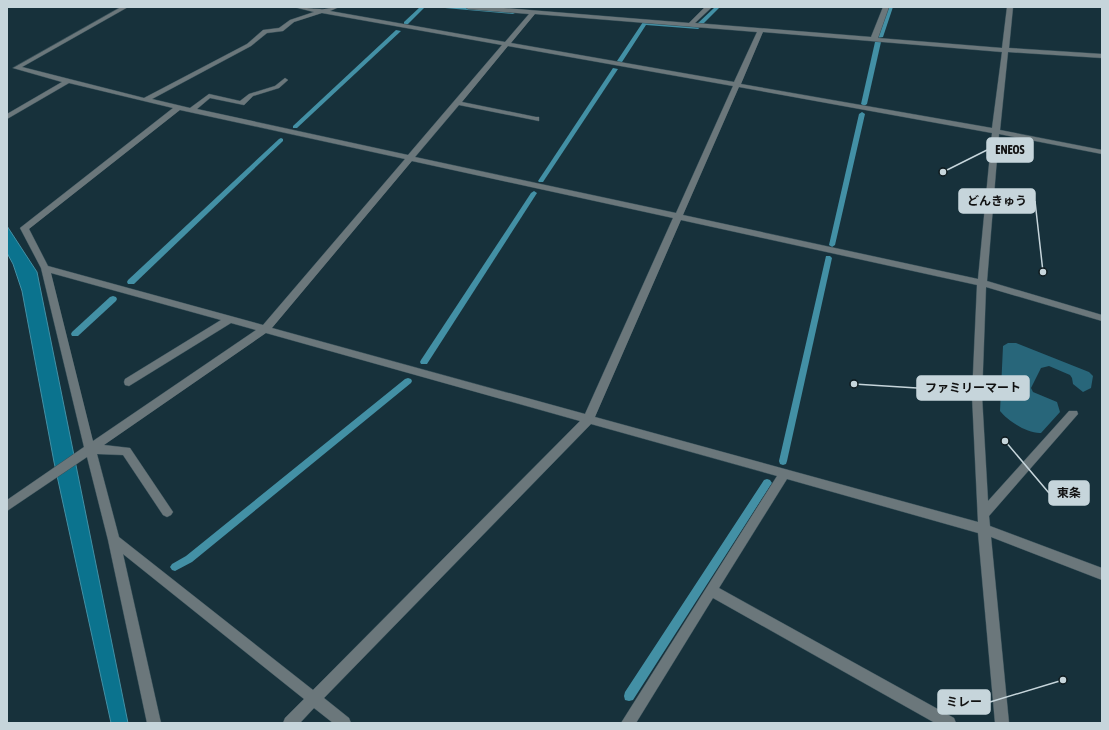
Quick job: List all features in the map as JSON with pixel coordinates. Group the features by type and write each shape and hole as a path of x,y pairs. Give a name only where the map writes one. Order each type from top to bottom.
{"street":[{"path":"125,7 16,68 178,108 982,283 1102,318"},
{"path":"297,7 996,131 1102,152"},
{"path":"145,100 249,45 265,31 281,30 292,21 336,7"},
{"path":"468,7 511,9 1020,51 1102,56"},
{"path":"696,7 708,8"},
{"path":"874,39 886,7"},
{"path":"1002,723 984,529 977,396 982,283 996,131 1010,7"},
{"path":"691,24 708,8"},
{"path":"7,506 265,329 534,12"},
{"path":"290,723 588,420 761,30"},
{"path":"191,110 209,96 241,103 251,95 277,87 285,80"},
{"path":"7,117 68,81"},
{"path":"457,104 536,119"},
{"path":"154,723 114,540 86,452 45,268 24,228 178,108"},
{"path":"45,268 984,529 1102,574"},
{"path":"129,382 230,319"},
{"path":"984,514 1073,414"},
{"path":"86,452 126,451 167,512"},
{"path":"628,723 784,474"},
{"path":"114,540 344,723"},
{"path":"711,590 949,723"}],"shaded area":[{"path":"7,226 37,272 128,723 111,723 54,462 22,291 13,264 7,253"},
{"path":"1008,343 1016,343 1089,372 1093,376 1091,388 1083,392 1073,384 1070,375 1049,366 1041,368 1031,388 1033,392 1057,402 1060,412 1041,433 1024,429 1008,419 1000,411 1003,346"}],"waterway":[{"path":"406,23 423,7"},
{"path":"445,7 513,13"},
{"path":"700,24 718,7"},
{"path":"880,37 891,7"},
{"path":"620,61 645,23 698,27"},
{"path":"295,127 398,31"},
{"path":"864,104 878,42"},
{"path":"541,181 615,69"},
{"path":"832,245 862,114"},
{"path":"131,282 281,140"},
{"path":"424,362 534,193"},
{"path":"783,461 828,258"},
{"path":"75,334 113,299"},
{"path":"175,567 189,559 408,381"},
{"path":"629,696 767,483"}],"place":[{"name":"ENEOS","path":"943,172"},
{"name":"どんきゅう","path":"1043,272"},
{"name":"ファミリーマート","path":"854,384"},
{"name":"東条","path":"1005,441"},
{"name":"ミレー","path":"1063,680"}]}
